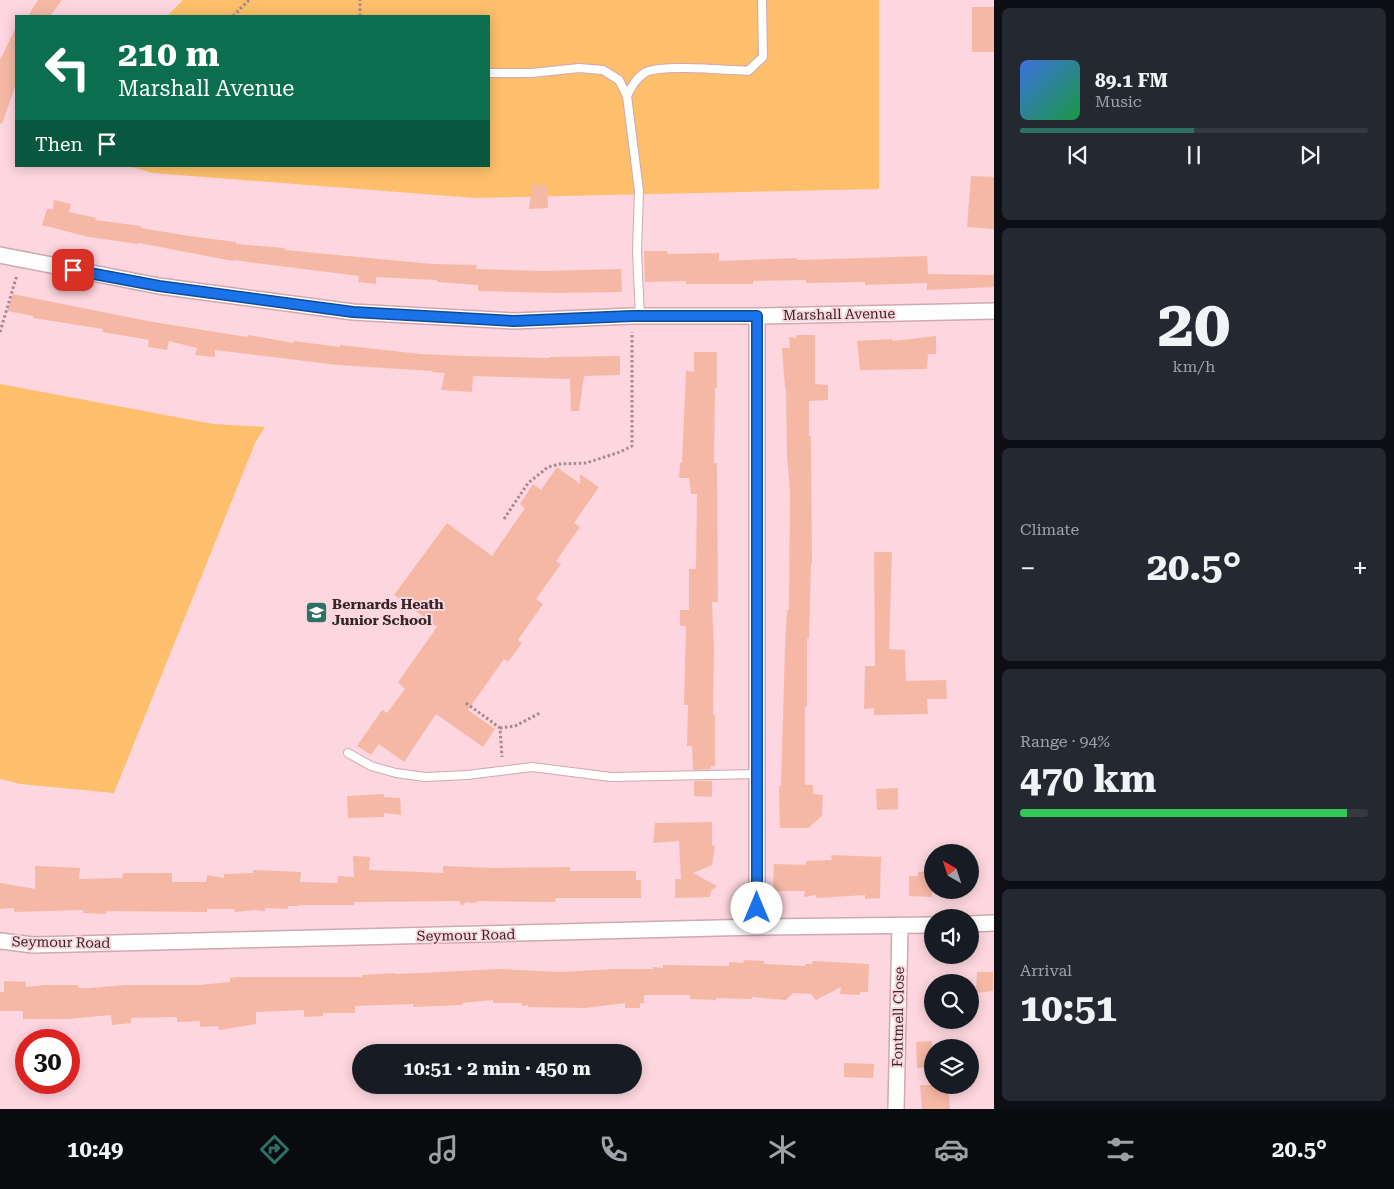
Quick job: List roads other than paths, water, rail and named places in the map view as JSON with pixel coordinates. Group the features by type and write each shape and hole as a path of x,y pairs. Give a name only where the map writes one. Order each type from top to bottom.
{"street":[{"name":"Marshall Avenue","path":"0,256 159,286 353,312 514,321 636,316 757,316 994,311"},
{"path":"757,316 757,928"},
{"path":"979,924 994,924"},
{"name":"Seymour Road","path":"0,941 43,945 924,925"},
{"name":"Fontmell Close","path":"896,1109 900,926"}],"lane":[{"path":"627,96 634,81 647,72 663,69 748,71 763,57 762,0"},
{"path":"490,73 539,73 579,68 603,70 619,80 627,96 639,191 636,316"},
{"path":"348,753 371,766 396,773 426,776 503,772 532,767 611,778 757,774"}],"place":[{"name":"Bernards Heath Junior School","path":"316,612"}]}
